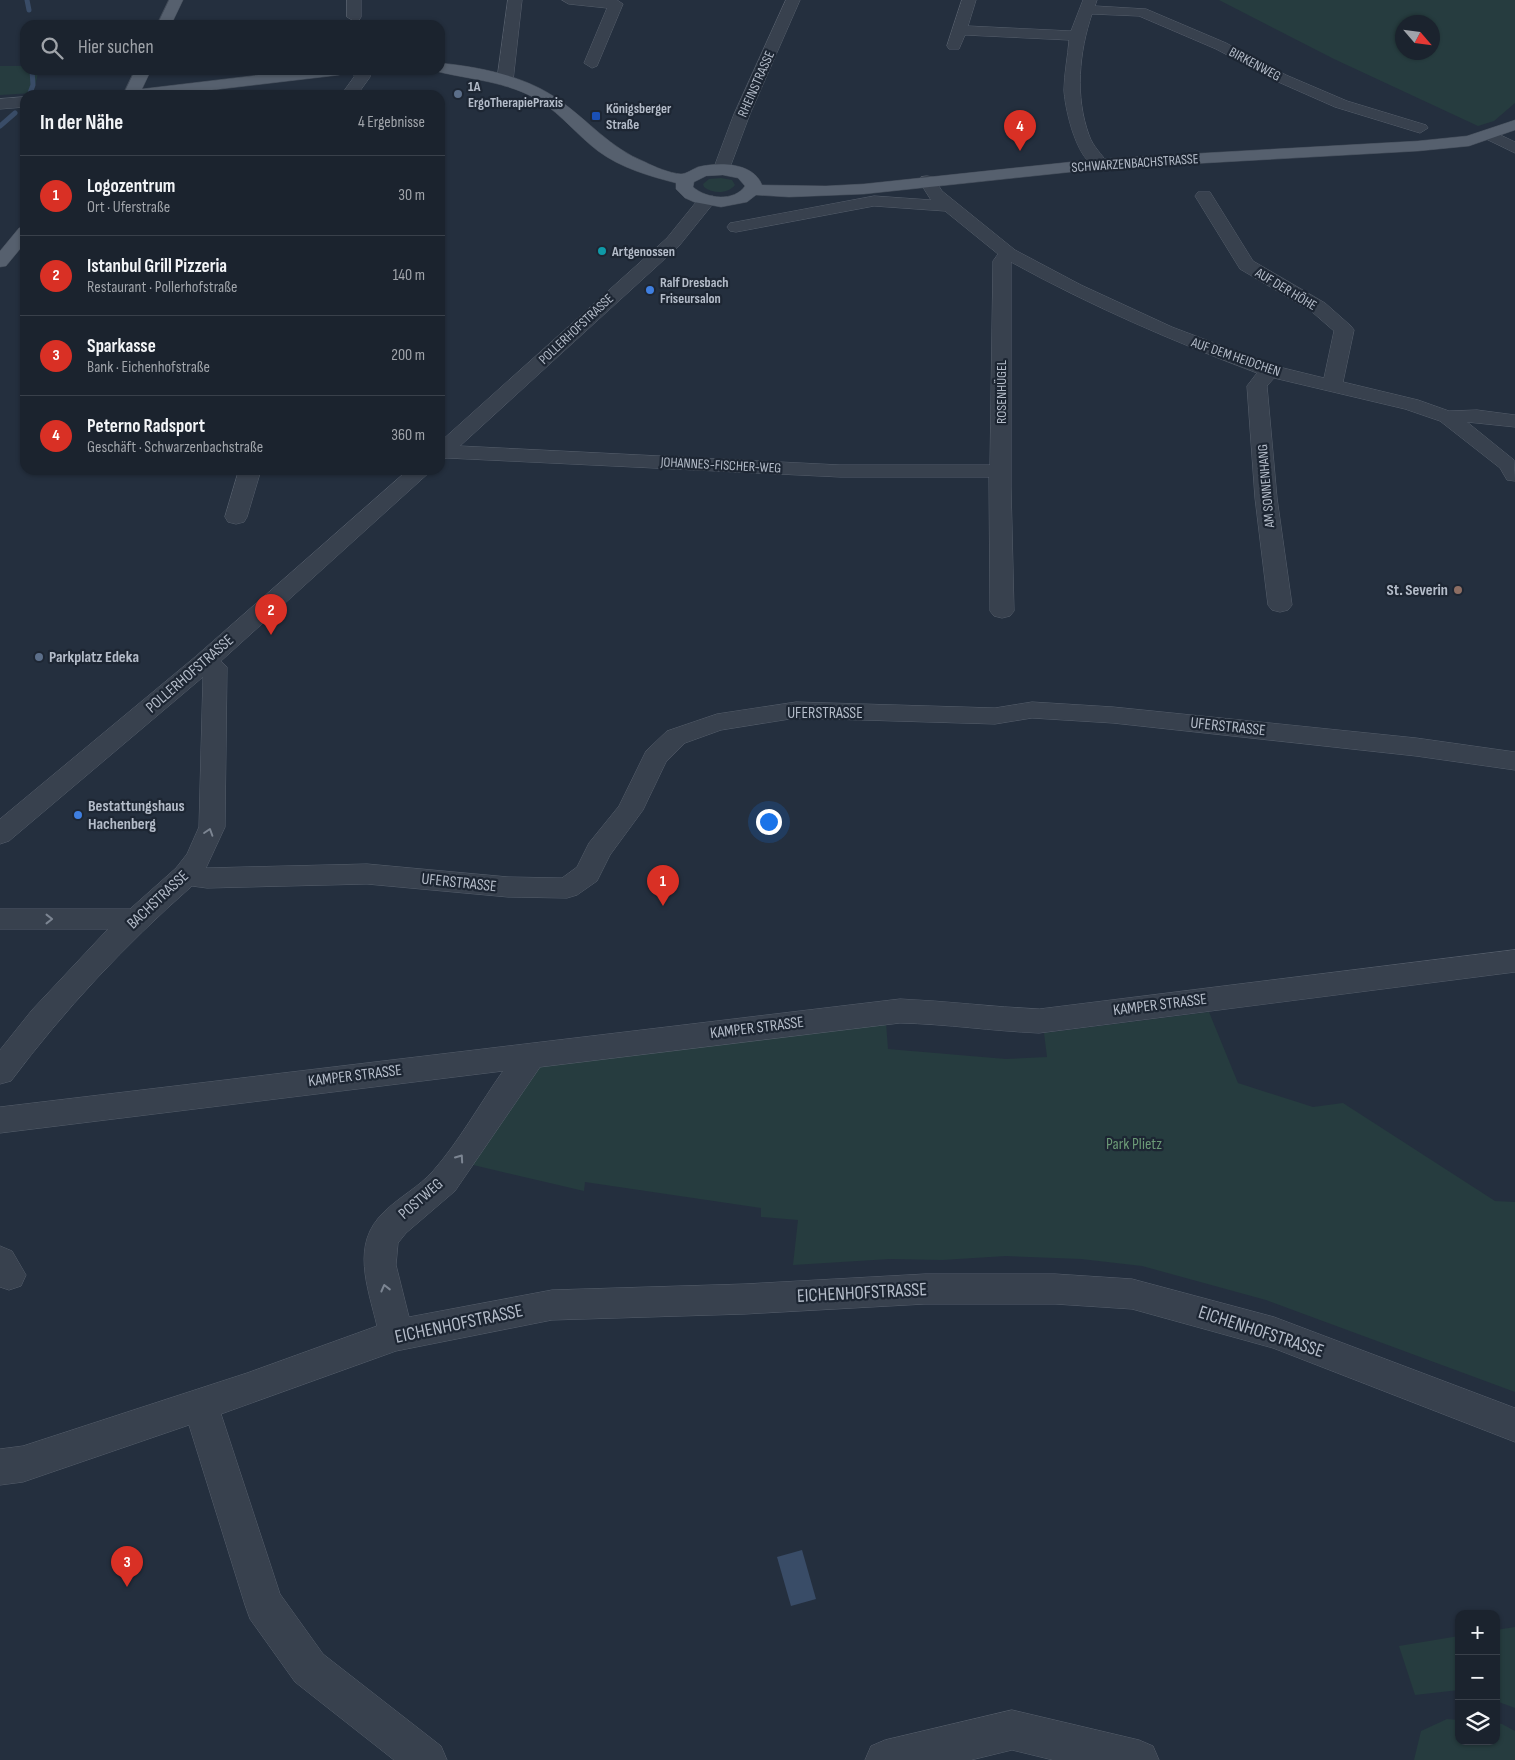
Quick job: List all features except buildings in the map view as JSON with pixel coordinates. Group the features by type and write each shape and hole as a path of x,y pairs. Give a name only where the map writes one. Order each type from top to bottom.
{"main road":[{"path":"166,20 176,0"},
{"path":"445,68 505,81 546,98 606,148 630,163 664,175 686,180"},
{"path":"133,90 141,75"},
{"path":"173,90 297,75"},
{"name":"SCHWARZENBACHSTRASSE","path":"752,190 821,191 1100,164 1418,146 1458,142 1490,135 1515,126"},
{"path":"721,170 748,176 753,182 752,190 746,195 735,199 707,200 687,192 684,186 686,180 700,172 721,170"},
{"path":"0,262 20,238"}],"street":[{"path":"354,0 354,17"},
{"path":"505,81 515,0"},
{"path":"569,0 616,4 592,63"},
{"name":"RHEINSTRASSE","path":"721,170 742,114 793,0"},
{"path":"954,46 969,0"},
{"path":"1089,5 1077,36 1072,91 1081,135 1090,153 1100,164"},
{"name":"BIRKENWEG","path":"1089,5 1140,12 1221,46 1280,78 1341,104 1420,128"},
{"path":"959,30 1077,36"},
{"path":"353,90 362,75"},
{"path":"0,104 20,102"},
{"path":"1490,135 1515,148"},
{"path":"926,181 935,194 1009,254"},
{"name":"AUF DER HÖHE","path":"1204,196 1246,265 1318,307 1344,330 1332,385"},
{"name":"POLLERHOFSTRASSE","path":"445,448 624,284 673,242 707,200"},
{"path":"736,227 874,201 949,206"},
{"name":"AUF DEM HEIDCHEN","path":"1009,254 1074,289 1156,327 1269,371 1411,404 1447,417 1507,464 1515,475"},
{"name":"ROSENHÜGEL","path":"1002,611 1000,471 1002,261 1009,254"},
{"name":"AM SONNENHANG","path":"1269,371 1258,386 1266,498 1280,605"},
{"path":"1447,417 1477,416 1515,421"},
{"name":"JOHANNES-FISCHER-WEG","path":"445,452 840,471 1000,471"},
{"path":"236,517 249,475"},
{"name":"POLLERHOFSTRASSE","path":"0,834 204,663 415,475"},
{"name":"BACHSTRASSE","path":"0,1072 42,1018 136,919 186,875 200,858 212,828 215,667 204,663"},
{"name":"UFERSTRASSE","path":"186,875 207,878 367,874 508,887 566,888 587,874 599,850 630,810 655,757 676,737 717,722 796,710 995,716 1032,710 1113,715 1416,747 1515,760"},
{"path":"0,919 136,919"},
{"name":"KAMPER STRASSE","path":"0,1120 532,1054 642,1043 766,1026 900,1011 942,1012 991,1019 1039,1021 1515,961"},
{"name":"POSTWEG","path":"396,1335 379,1265 382,1240 394,1223 444,1181 532,1054"},
{"name":"EICHENHOFSTRASSE","path":"0,1468 23,1464 200,1403 247,1390 396,1335 552,1305 745,1299 925,1289 1055,1289 1132,1294 1274,1332 1515,1425"},
{"path":"200,1403 264,1605 309,1668 427,1760"},
{"path":"885,1760 1012,1730 1139,1760"}],"green space":[{"path":"1219,0 1515,0 1515,103 1494,121 1478,126 1334,59"},
{"path":"0,66 20,66 20,75 38,75 34,90 20,90 20,94 0,95"},
{"path":"721,178 732,180 735,185 728,190 720,192 704,187 703,184 709,179"},
{"name":"Park Plietz","path":"1209,1012 1238,1083 1313,1107 1343,1103 1495,1201 1515,1202 1515,1392 1266,1300 1142,1266 1081,1259 1006,1256 942,1260 890,1259 793,1265 798,1220 761,1217 761,1208 585,1182 584,1191 469,1164 543,1061 886,1022 888,1049 1006,1059 1047,1057 1044,1033"},
{"path":"1515,1627 1515,1708 1500,1702 1500,1629"},
{"path":"1455,1637 1455,1690 1415,1695 1399,1646"},
{"path":"1447,1719 1455,1720 1455,1745 1500,1745 1500,1724 1502,1724 1515,1731 1515,1760 1414,1760 1421,1731"}],"water":[{"path":"802,1550 816,1599 791,1606 777,1557"}],"waterway":[{"path":"27,0 29,10"},
{"path":"31,90 32,75"},
{"path":"0,126 15,113"}],"place":[{"name":"1A ErgoTherapiePraxis","path":"458,94"},
{"name":"Königsberger Straße","path":"596,116"},
{"name":"Peterno Radsport","path":"1020,151"},
{"name":"Artgenossen","path":"602,251"},
{"name":"Ralf Dresbach Friseursalon","path":"650,290"},
{"name":"St. Severin","path":"1458,590"},
{"name":"Istanbul Grill Pizzeria","path":"271,635"},
{"name":"Parkplatz Edeka","path":"39,657"},
{"name":"Bestattungshaus Hachenberg","path":"78,815"},
{"name":"Logozentrum","path":"663,906"},
{"name":"Sparkasse","path":"127,1587"}]}
